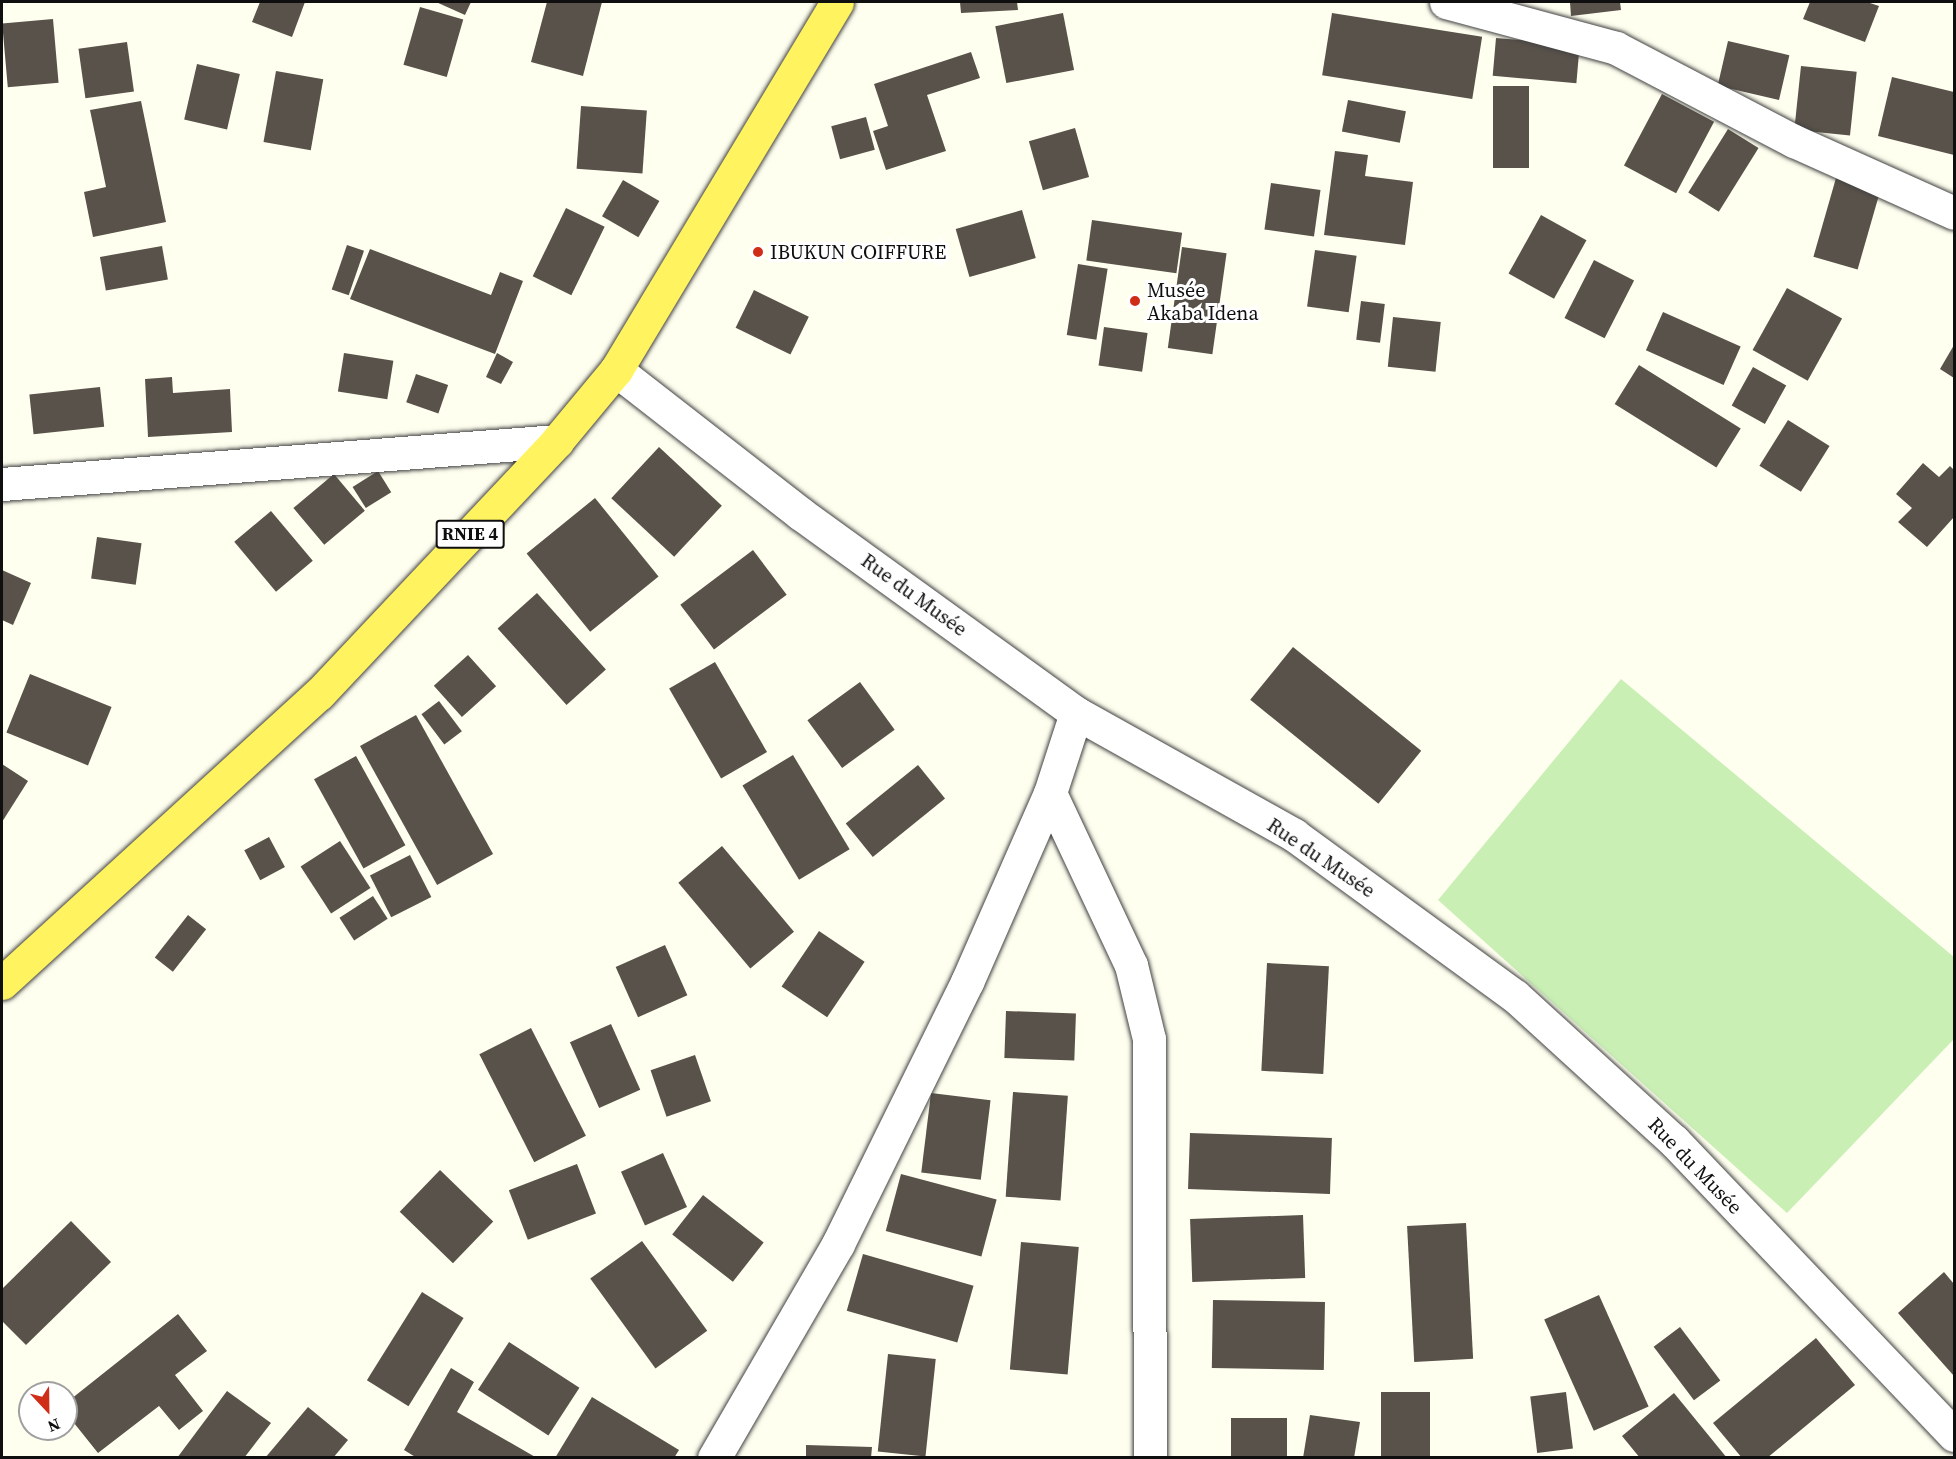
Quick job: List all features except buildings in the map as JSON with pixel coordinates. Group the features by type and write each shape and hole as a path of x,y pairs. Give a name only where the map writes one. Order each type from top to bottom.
{"main road":[{"name":"RNIE 4","path":"2,983 319,694 557,441 616,370 837,2"}],"street":[{"path":"1446,2 1616,48 1794,141 1954,213"},
{"name":"Rue du Musée","path":"616,370 801,514 1076,713 1294,835 1515,996 1674,1141 1954,1435"},
{"path":"2,484 557,441"},
{"path":"714,1458 838,1244 967,982 1050,793 1076,713"},
{"path":"1050,793 1131,965 1149,1039 1150,1458"}],"green space":[{"path":"1621,679 1954,957 1954,1039 1787,1213 1438,900"}],"place":[{"name":"IBUKUN COIFFURE","path":"758,252"},
{"name":"Musée Akaba Idena","path":"1135,301"}]}
